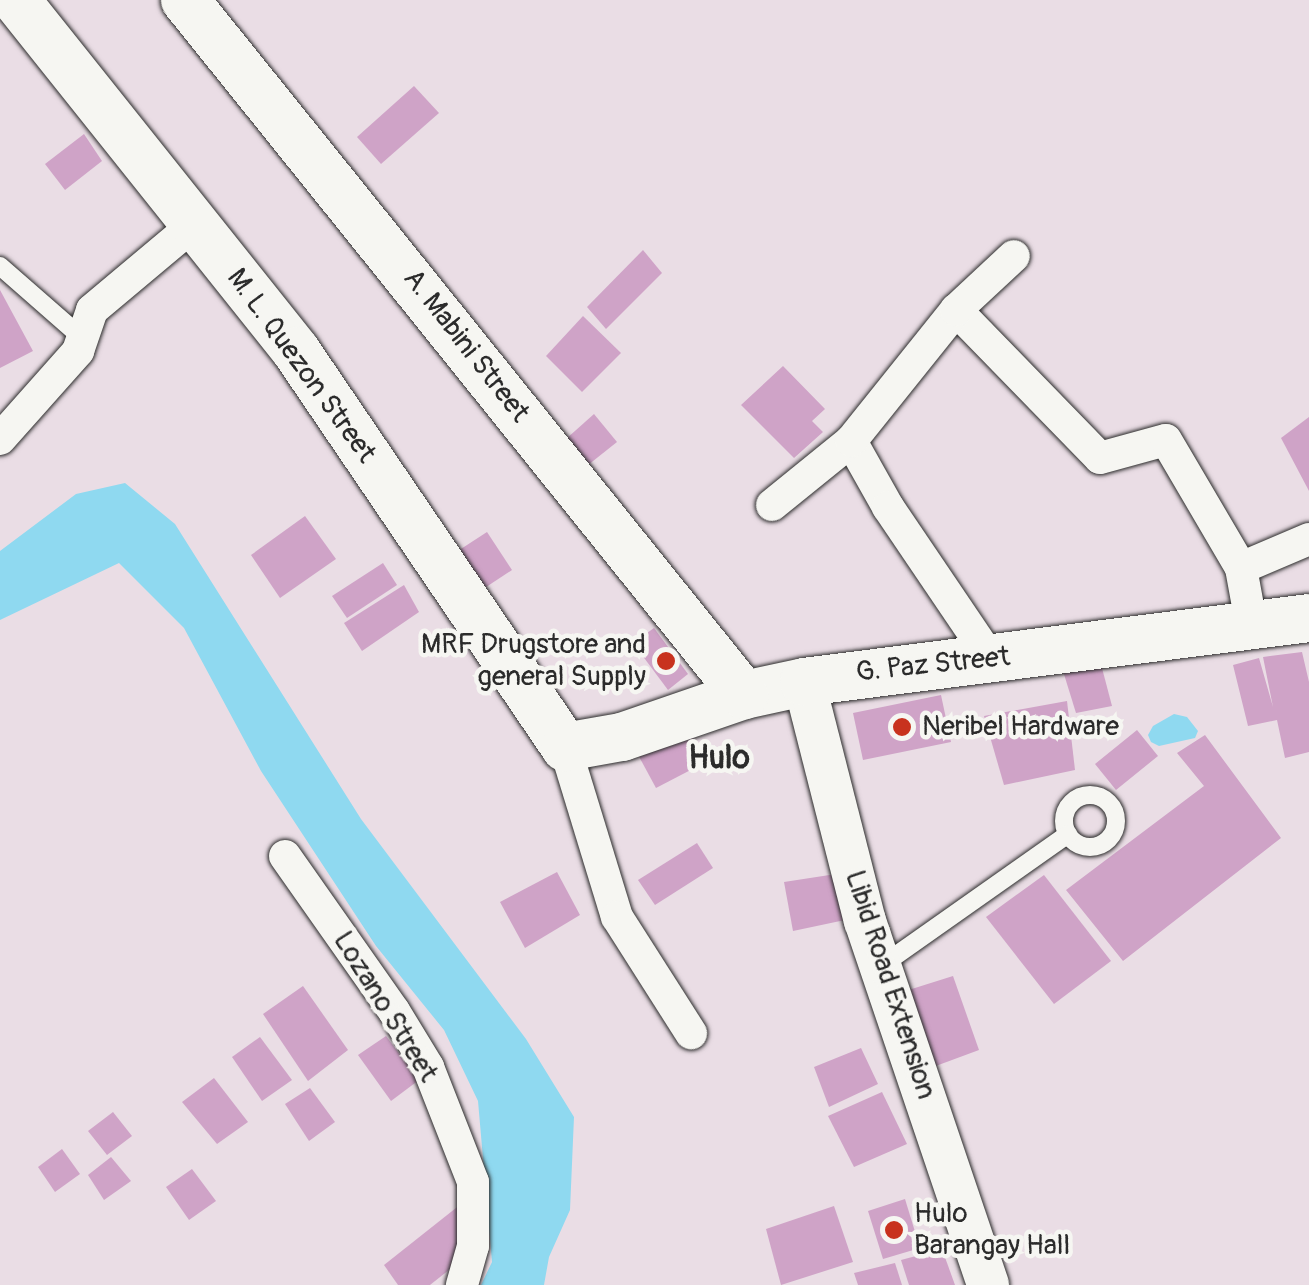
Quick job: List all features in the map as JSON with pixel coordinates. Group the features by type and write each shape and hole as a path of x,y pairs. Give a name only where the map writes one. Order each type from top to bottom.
{"main road":[{"name":"M. L. Quezon Street","path":"16,0 296,351 565,748"},
{"name":"A. Mabini Street","path":"191,2 744,695"},
{"name":"G. Paz Street","path":"565,748 622,737 744,695 804,682 1309,618"}],"street":[{"path":"0,439 65,368 92,310 196,222"},
{"path":"772,505 851,441 956,310 1014,256"},
{"path":"956,310 1100,458 1166,440 1241,568 1252,628"},
{"path":"851,441 888,507 991,659"},
{"path":"1241,568 1309,539"},
{"name":"Libid Road Extension","path":"804,682 864,921 988,1285"},
{"path":"565,748 617,917 691,1033"},
{"name":"Lozano Street","path":"285,856 394,1011 428,1067 472,1182 473,1246 462,1285"}],"lane":[{"path":"0,266 81,337"},
{"path":"881,966 1068,834"}],"water":[{"path":"125,483 175,524 361,819 526,1039 574,1117 570,1210 549,1257 544,1285 481,1285 492,1262 478,1101 444,1030 376,946 261,771 184,628 119,563 0,620 0,551 76,494"},
{"path":"1174,714 1187,717 1198,731 1195,738 1159,746 1151,742 1148,735 1153,726"}],"building":[{"path":"414,86 439,113 381,164 357,137"},
{"path":"84,134 102,161 65,190 45,164"},
{"path":"643,250 662,273 606,329 587,307"},
{"path":"0,290 33,351 0,368"},
{"path":"583,316 621,353 582,392 546,356"},
{"path":"783,366 825,409 812,421 823,432 794,458 741,405"},
{"path":"594,414 617,442 578,473 557,447"},
{"path":"1309,417 1309,491 1281,438"},
{"path":"305,516 336,559 280,598 251,555"},
{"path":"487,532 512,570 471,597 447,558"},
{"path":"383,563 397,585 347,618 332,596"},
{"path":"404,585 419,612 362,651 344,623"},
{"path":"654,628 688,674 668,690 633,643"},
{"path":"1302,652 1309,682 1309,752 1285,758 1277,720 1248,726 1233,665 1259,658 1273,707 1263,657"},
{"path":"1102,668 1112,706 1076,713 1063,671"},
{"name":"Neribel Hardware","path":"941,695 951,742 863,760 853,713"},
{"path":"1067,701 1075,770 1004,785 984,716"},
{"path":"687,726 706,762 656,788 636,751"},
{"path":"1137,730 1158,756 1116,790 1095,764"},
{"path":"1205,735 1281,838 1123,961 1066,890 1204,786 1177,753"},
{"path":"697,843 713,868 655,905 638,880"},
{"path":"557,872 580,915 525,948 500,902"},
{"path":"836,874 845,920 793,931 784,882"},
{"path":"1044,875 1111,961 1054,1004 986,917"},
{"path":"953,976 979,1050 925,1070 899,993"},
{"path":"303,986 348,1050 308,1081 263,1014"},
{"path":"386,1036 419,1080 391,1101 358,1055"},
{"path":"260,1037 292,1080 262,1101 232,1057"},
{"path":"861,1048 878,1084 829,1107 814,1067"},
{"path":"214,1078 248,1122 217,1144 182,1102"},
{"path":"310,1088 335,1122 309,1141 285,1104"},
{"path":"882,1092 907,1144 854,1167 828,1116"},
{"path":"113,1112 132,1136 107,1155 88,1131"},
{"path":"62,1149 80,1174 55,1192 38,1167"},
{"path":"111,1157 131,1181 104,1200 88,1175"},
{"path":"192,1169 216,1201 189,1220 166,1187"},
{"name":"Hulo Barangay Hall","path":"905,1199 920,1248 883,1259 868,1211"},
{"path":"461,1204 459,1262 430,1285 398,1285 384,1265"},
{"path":"834,1206 853,1262 781,1285 766,1229"},
{"path":"942,1249 955,1285 909,1285 901,1260"},
{"path":"895,1263 902,1285 858,1285 854,1273"}],"place":[{"name":"MRF Drugstore and general Supply","path":"666,661"},
{"name":"Neribel Hardware","path":"902,727"},
{"name":"Hulo Barangay Hall","path":"894,1230"}],"district":[{"name":"Hulo","path":"719,758"}]}
